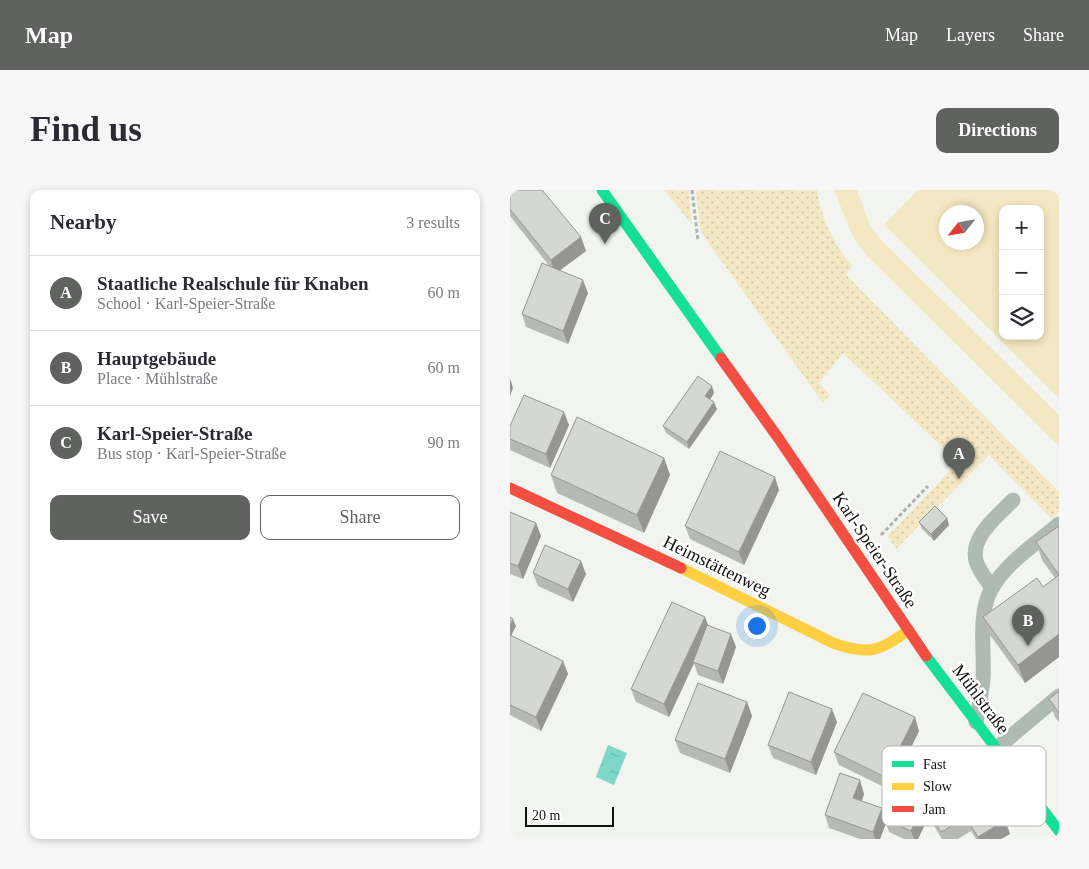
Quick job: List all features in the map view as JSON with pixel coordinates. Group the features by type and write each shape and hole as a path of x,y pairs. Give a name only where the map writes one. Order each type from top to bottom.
{"street":[{"name":"Karl-Speier-Straße","path":"602,190 779,439 929,660"},
{"name":"Heimstättenweg","path":"510,488 665,560 850,650 871,651 909,630"},
{"name":"Mühlstraße","path":"929,660 994,746"},
{"name":"Mühlstraße","path":"1046,814 1059,831"}],"lane":[{"path":"992,588 976,562 975,549 983,532 1014,500"},
{"path":"976,722 982,680 984,612 992,588 1003,573 1059,524"},
{"path":"998,746 1059,696"}],"path":[{"path":"692,190 698,241"},
{"path":"881,536 928,486"}],"shaded area":[{"path":"664,190 689,190 692,224"},
{"path":"696,190 817,190 829,231 852,266 846,275 1059,492 1059,512 1052,519 989,455 896,549 888,536 958,462 843,353 819,383 830,395 823,403 705,238 700,228"},
{"path":"834,190 857,190 870,225 881,240 1059,415 1059,446 866,255 853,237"},
{"path":"918,190 1059,190 1059,398 1000,340 1044,340 1044,205 999,205 999,339 884,225"}],"water":[{"path":"608,745 627,753 614,785 596,777"}],"building":[{"path":"510,190 542,190 581,237 551,260 510,209"},
{"path":"542,263 583,280 563,331 522,314"},
{"path":"698,376 712,386 705,396 714,402 687,442 663,426"},
{"path":"524,395 564,412 546,454 510,439 510,426"},
{"path":"577,417 664,458 637,515 551,475"},
{"path":"720,451 775,477 739,552 685,526"},
{"path":"935,506 947,518 931,534 919,522"},
{"path":"510,512 536,523 518,566 510,563"},
{"path":"1059,526 1059,575 1036,542"},
{"path":"545,545 581,561 568,589 533,573"},
{"path":"1059,575 1059,634 1018,665 983,617 1037,578 1043,587"},
{"path":"672,602 705,617 664,704 631,689"},
{"path":"707,625 731,634 718,671 693,662"},
{"path":"510,635 563,661 536,717 510,705"},
{"path":"698,683 747,702 725,759 675,740"},
{"path":"1059,691 1059,713 1049,699"},
{"path":"789,692 832,709 811,762 768,745"},
{"path":"863,693 915,717 900,746 882,746 882,776 834,752"},
{"path":"840,773 860,780 853,798 882,808 873,832 825,815"},
{"path":"900,826 913,826 911,831"},
{"path":"937,826 952,826 941,832"},
{"path":"971,826 995,826 978,837"}],"traffic: fast":[{"path":"602,190 721,358"},
{"path":"926,656 994,746"},
{"path":"1046,814 1059,831"}],"traffic: slow":[{"path":"681,568 833,643 845,647 865,650 881,647 909,630"}],"traffic: jam":[{"path":"721,358 779,439 926,656"},
{"path":"510,488 681,568"}],"place":[{"name":"Karl-Speier-Straße","path":"605,244"},
{"name":"Staatliche Realschule für Knaben","path":"959,479"},
{"name":"Hauptgebäude","path":"1028,646"}]}
